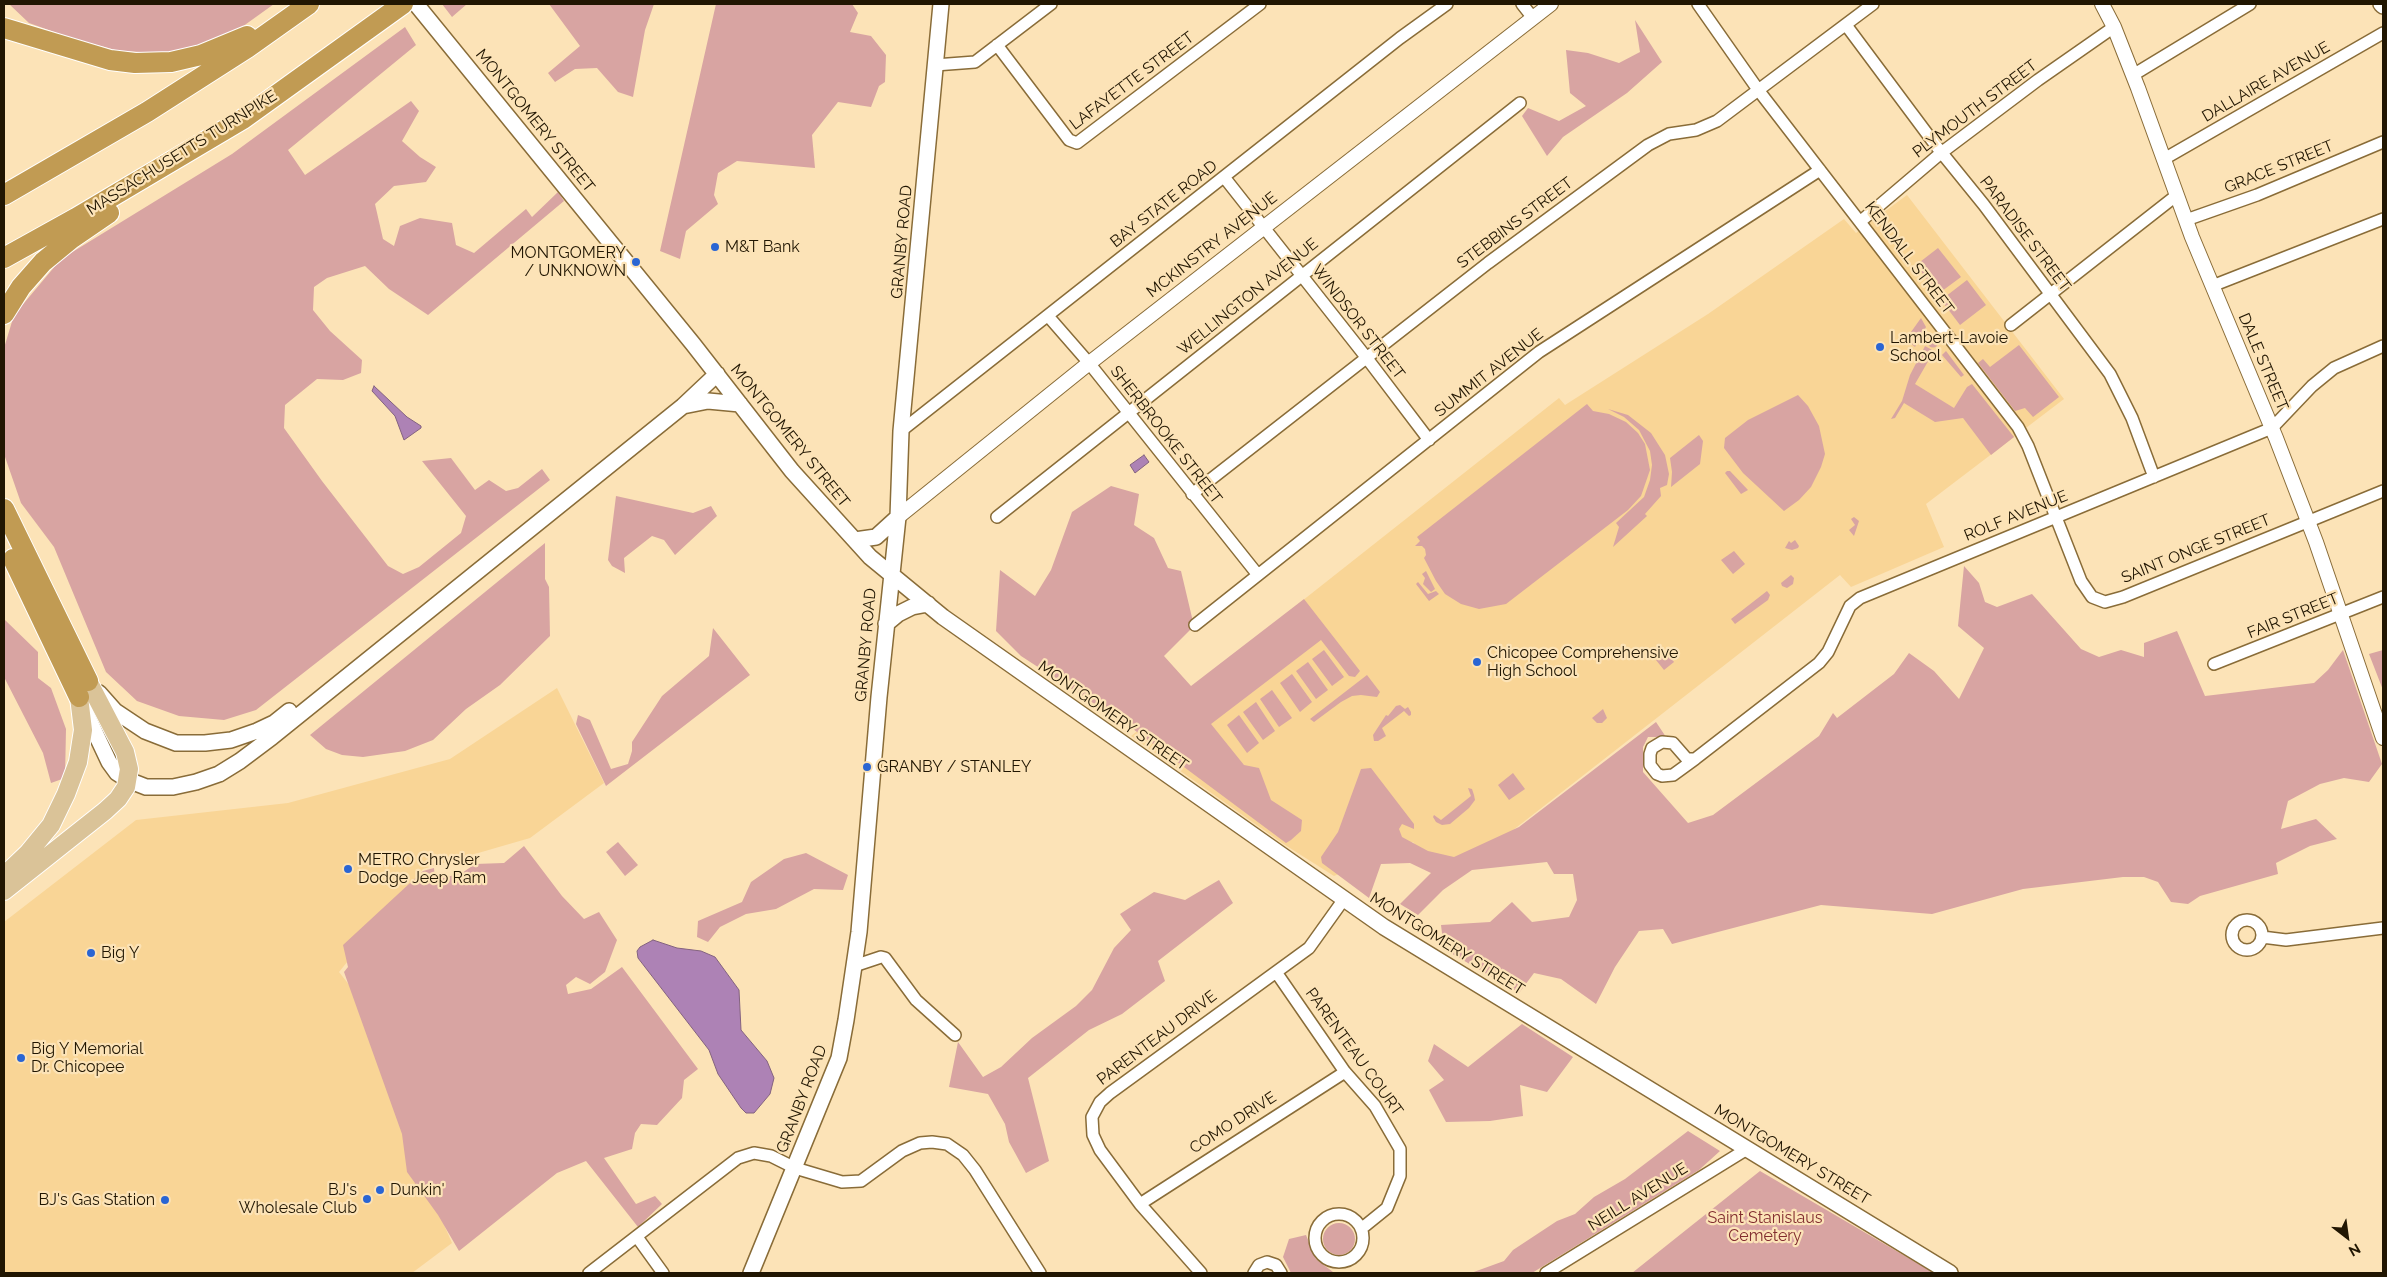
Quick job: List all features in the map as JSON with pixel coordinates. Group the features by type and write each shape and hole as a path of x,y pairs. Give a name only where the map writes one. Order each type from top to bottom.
{"highway":[{"name":"MASSACHUSETTS TURNPIKE","path":"4,258 84,214 242,119 398,7"},
{"path":"4,28 110,60 135,63 171,62 201,55 224,46 303,8"},
{"path":"4,195 147,112 248,48 303,8"},
{"path":"4,314 21,287 43,262 71,239 170,173 242,119"},
{"path":"4,509 84,689"},
{"path":"4,539 84,689"}],"main road":[{"name":"MONTGOMERY STREET","path":"416,4 717,374 792,471 855,540 891,574 928,604 1072,709 1384,927 1950,1273"},
{"name":"GRANBY ROAD","path":"752,1273 839,1058 854,966 886,624 898,517 902,430 941,4"},
{"path":"128,780 146,787 173,787 211,776 240,762 683,406 717,374"},
{"path":"84,689 146,731 176,743 205,743 231,740 257,731 291,710 684,393 717,374"},
{"path":"683,406 708,401 740,404"},
{"path":"855,540 876,537 898,517"},
{"path":"886,624 898,614 912,607 928,604"},
{"path":"4,891 105,811 118,799 128,780 129,769 125,752 84,689"},
{"path":"4,876 28,853 51,825 66,794 78,762 83,730 84,689"}],"street":[{"path":"935,65 975,62 1051,4"},
{"name":"LAFAYETTE STREET","path":"997,45 1069,140 1076,144 1260,4"},
{"name":"BAY STATE ROAD","path":"902,430 1400,38 1447,4"},
{"path":"1522,4 1532,18"},
{"name":"MCKINSTRY AVENUE","path":"898,517 1263,226 1551,4"},
{"name":"KENDALL STREET","path":"1698,4 1759,91 2018,427 2028,446 2054,518 2081,581 2089,595 2095,599"},
{"name":"STEBBINS STREET","path":"1192,494 1504,251 1648,145 1675,132 1707,126 1759,91 1873,4"},
{"name":"DALE STREET","path":"2102,4 2114,27 2186,220 2272,428 2308,521 2383,738"},
{"path":"2133,75 2250,4"},
{"name":"PARADISE STREET","path":"1846,25 1941,153 1984,205 2098,356 2119,389 2154,476"},
{"name":"PLYMOUTH STREET","path":"1860,221 1941,153 2038,80 2114,27"},
{"name":"DALLAIRE AVENUE","path":"2164,159 2383,33"},
{"name":"WELLINGTON AVENUE","path":"997,517 1520,103"},
{"name":"GRACE STREET","path":"2186,220 2257,195 2383,142"},
{"name":"SUMMIT AVENUE","path":"1195,625 1539,352 1820,170"},
{"name":"WINDSOR STREET","path":"1224,177 1429,440"},
{"path":"2011,325 2177,195"},
{"path":"2212,286 2383,219"},
{"name":"SHERBROOKE STREET","path":"1048,316 1089,363 1258,575"},
{"name":"ROLF AVENUE","path":"1695,759 1819,664 1828,652 1850,606 1860,598 2272,428 2312,386 2334,368 2383,346"},
{"name":"SAINT ONGE STREET","path":"2095,599 2105,602 2123,597 2383,491"},
{"name":"FAIR STREET","path":"2214,664 2383,597"},
{"name":"PARENTEAU DRIVE","path":"1201,1273 1140,1204 1096,1143 1091,1126 1096,1108 1110,1093 1312,945 1344,899"},
{"path":"2262,937 2286,940 2383,928"},
{"path":"854,966 881,957 886,958 916,1000 955,1034"},
{"name":"PARENTEAU COURT","path":"1276,972 1345,1072 1375,1106 1400,1148 1400,1176 1387,1208 1361,1229"},
{"name":"COMO DRIVE","path":"1140,1204 1345,1072"},
{"path":"589,1273 738,1158 754,1153 771,1156 795,1168 842,1182 862,1181 902,1152 920,1143 932,1142 947,1144 963,1156 975,1170 1040,1273"},
{"name":"NEILL AVENUE","path":"1546,1273 1747,1149"},
{"path":"1344,1215 1357,1223 1361,1229 1363,1237 1359,1251 1347,1261 1331,1261 1324,1257 1316,1244 1318,1228 1329,1216 1344,1215"},
{"path":"637,1236 663,1273"},
{"path":"1254,1273 1259,1266 1267,1262 1276,1265 1281,1273"}],"shaded area":[{"name":"Chicopee Comprehensive High School","path":"1907,195 2064,399 1926,504 1944,547 1851,587 1840,575 1444,884 1413,842 1334,876 1282,843 1131,736 1559,398 1565,405 1708,314 1844,219 1856,233"},
{"path":"374,386 421,428 404,440 395,416 372,391"},
{"path":"1144,455 1149,462 1135,473 1130,465"},
{"path":"557,688 604,783 530,838 423,869 339,972 350,986 403,1131 452,1243 412,1273 4,1273 4,922 136,820 288,803 450,759"},
{"path":"653,940 677,948 701,951 715,957 739,990 741,1030 767,1061 774,1078 770,1094 754,1113 746,1113 741,1108 718,1074 709,1050 638,958 637,951 640,947"}],"green space":[{"path":"9,4 274,4 242,27 205,46 162,53 119,51 71,38 29,23"},
{"path":"442,4 467,4 452,17"},
{"path":"549,4 654,4 645,30 633,97 618,92 597,68 575,69 555,82 548,73 580,46"},
{"path":"716,4 852,4 858,13 850,32 871,36 886,55 885,82 879,86 871,107 838,102 812,135 815,168 737,161 718,173 714,195 718,204 686,231 680,259 660,251"},
{"path":"1635,20 1662,62 1627,93 1563,137 1547,156 1522,116 1528,108 1559,121 1586,106 1570,93 1566,50 1588,53 1619,63 1640,52"},
{"path":"405,27 416,45 288,150 305,175 411,101 419,111 402,141 420,157 436,167 426,182 394,186 375,204 383,239 394,246 400,226 420,218 452,223 456,245 474,253 526,209 532,217 558,192 564,201 428,315 389,289 365,266 327,278 314,287 313,310 330,331 362,360 361,373 343,380 317,379 285,405 284,428 322,481 388,566 403,574 419,567 461,533 466,516 422,461 451,458 475,490 489,480 506,491 518,488 542,469 550,480 256,710 224,720 179,716 137,701 106,672 54,547 21,503 4,454 4,348 14,315 61,259 232,154"},
{"path":"1938,248 1961,277 1938,294 1916,265"},
{"path":"1967,280 1986,305 1960,325 1941,300"},
{"path":"1921,318 1926,327 1915,347 1906,339"},
{"path":"1933,336 1939,342 1933,348 1927,342"},
{"path":"2019,345 2059,397 2033,417 2025,408 2015,411 1978,363 1983,359 1990,367"},
{"path":"1925,346 1934,351 1915,384 1954,408 1967,387 1972,384 2014,437 1991,455 1963,418 1935,422 1904,403 1895,418 1891,419 1902,401 1910,375"},
{"path":"1946,351 1964,375 1961,377 1942,355"},
{"path":"1798,395 1808,406 1819,426 1825,454 1811,487 1799,500 1784,511 1743,473 1724,448 1725,438 1748,420"},
{"path":"1587,404 1593,411 1609,414 1626,422 1638,433 1645,444 1650,470 1641,496 1628,510 1506,604 1479,609 1461,604 1445,594 1424,558 1426,555 1425,549 1422,546 1415,546 1420,541 1417,537"},
{"path":"1608,409 1628,415 1651,433 1665,455 1669,474 1667,485 1660,488 1661,496 1645,514 1647,516 1613,547 1619,527 1616,523 1644,497 1650,480 1652,465 1650,451 1639,430 1624,417"},
{"path":"1699,435 1703,441 1700,464 1671,487 1672,472 1670,458"},
{"path":"1730,471 1748,490 1741,494 1725,473"},
{"path":"1111,486 1139,494 1134,525 1154,538 1168,568 1181,571 1194,626 1164,656 1191,686 1304,599 1360,671 1355,677 1349,676 1321,640 1211,724 1244,765 1259,768 1271,800 1302,820 1301,831 1286,843 1133,729 1021,656 996,631 1000,570 1035,596 1051,570 1072,512"},
{"path":"616,496 693,513 711,506 717,516 675,555 664,540 652,536 624,558 625,573 612,566 608,560"},
{"path":"1854,517 1859,521 1854,536 1849,530 1855,525 1851,519"},
{"path":"1795,540 1799,546 1798,548 1792,550 1785,548 1789,541 1791,543"},
{"path":"545,543 545,579 549,587 550,636 500,685 466,709 433,740 405,751 363,757 342,755 326,749 310,735"},
{"path":"1734,551 1745,564 1733,574 1721,560"},
{"path":"1964,566 1979,583 1985,602 1997,607 2032,594 2081,649 2099,657 2121,650 2144,657 2144,643 2177,631 2205,696 2314,683 2328,670 2343,650 2382,764 2369,782 2344,778 2320,784 2288,801 2281,829 2316,819 2337,839 2310,846 2276,863 2278,874 2200,896 2188,904 2171,902 2158,882 2144,877 2123,877 2023,889 1932,914 1821,905 1672,944 1663,929 1639,931 1615,967 1596,1004 1561,979 1534,973 1519,993 1444,949 1441,925 1490,922 1512,902 1532,922 1569,917 1577,900 1573,874 1554,874 1547,862 1472,870 1443,890 1418,915 1400,904 1431,873 1410,863 1381,864 1369,898 1322,863 1321,857 1338,832 1361,769 1371,768 1414,824 1414,829 1402,824 1399,829 1402,837 1428,851 1454,857 1519,827 1656,722 1666,737 1648,737 1643,747 1643,772 1688,823 1713,815 1819,736 1833,713 1837,718 1894,674 1909,653 1934,671 1959,699 1984,648 1958,626"},
{"path":"1426,571 1435,589 1431,592 1423,584 1425,578 1422,574"},
{"path":"1791,575 1794,578 1793,584 1787,588 1782,586 1781,583"},
{"path":"1418,582 1428,594 1436,591 1439,594 1429,601 1416,584"},
{"path":"1767,591 1770,595 1768,600 1735,624 1731,619"},
{"path":"4,619 38,652 38,678 51,688 66,729 65,778 51,783 43,753 4,677"},
{"path":"713,628 750,675 606,786 576,724 578,715 590,720 611,769 628,764 632,751 632,742 662,696 709,656"},
{"path":"1324,650 1344,677 1332,686 1312,659"},
{"path":"2383,650 2383,690 2369,654"},
{"path":"1667,652 1674,662 1664,670 1656,660"},
{"path":"1308,662 1328,690 1316,699 1296,671"},
{"path":"1292,674 1312,702 1300,712 1280,683"},
{"path":"1367,675 1380,692 1377,697 1352,696 1314,722 1310,719"},
{"path":"1272,690 1292,718 1279,727 1260,699"},
{"path":"1256,702 1275,731 1263,740 1243,712"},
{"path":"1400,705 1405,709 1408,707 1411,715 1409,716 1404,711 1382,728 1386,736 1378,741 1374,741 1373,735 1386,715 1388,716 1396,706"},
{"path":"1603,709 1607,718 1602,723 1597,723 1592,718"},
{"path":"1239,715 1259,743 1247,753 1227,725"},
{"path":"1513,773 1525,789 1509,800 1498,785"},
{"path":"1468,788 1472,789 1475,800 1469,808 1450,824 1442,825 1436,822 1433,817 1434,815 1441,820 1471,796"},
{"path":"618,842 638,865 625,876 606,852"},
{"path":"524,846 562,896 584,919 599,912 617,940 605,972 590,984 576,977 566,985 568,994 591,989 622,967 698,1069 684,1080 682,1098 657,1125 641,1124 635,1133 632,1149 604,1158 636,1204 655,1196 662,1204 638,1227 586,1161 557,1173 459,1251 438,1215 407,1172 402,1134 344,972 348,967 343,945 423,871 434,868 435,880 462,873 475,864 504,863"},
{"path":"806,853 848,875 843,890 814,889 776,909 746,914 720,927 708,942 697,937 698,921 742,902 751,882 784,859"},
{"path":"1219,880 1233,903 1158,961 1165,981 1122,1014 1089,1030 1028,1078 1049,1161 1026,1173 1009,1142 1005,1124 988,1094 949,1087 958,1042 983,1077 1001,1067 1032,1038 1076,1006 1092,990 1114,948 1131,930 1120,914 1154,892 1185,900"},
{"path":"1522,1024 1573,1057 1547,1092 1520,1085 1523,1116 1490,1121 1446,1122 1429,1090 1444,1080 1428,1061 1434,1044 1468,1067"},
{"path":"1688,1131 1720,1151 1699,1170 1532,1273 1471,1273 1504,1261 1513,1250 1557,1221 1575,1214 1594,1197 1625,1179"},
{"name":"Saint Stanislaus Cemetery","path":"1760,1171 1934,1273 1632,1273"},
{"path":"1339,1223 1345,1224 1350,1228 1354,1233 1354,1245 1350,1250 1345,1254 1339,1255 1333,1254 1328,1250 1324,1245 1323,1239 1324,1233 1328,1228 1333,1224"},
{"path":"1306,1235 1316,1259 1333,1272 1291,1273 1283,1257 1289,1239"}],"place":[{"name":"M&T Bank","path":"715,247"},
{"name":"MONTGOMERY / UNKNOWN","path":"636,262"},
{"name":"Lambert-Lavoie School","path":"1880,347"},
{"name":"Chicopee Comprehensive High School","path":"1477,662"},
{"name":"GRANBY / STANLEY","path":"867,767"},
{"name":"METRO Chrysler Dodge Jeep Ram","path":"348,869"},
{"name":"Big Y","path":"91,953"},
{"name":"Big Y Memorial Dr. Chicopee","path":"21,1058"},
{"name":"Dunkin'","path":"380,1190"},
{"name":"BJ's Wholesale Club","path":"367,1199"},
{"name":"BJ's Gas Station","path":"165,1200"}]}
